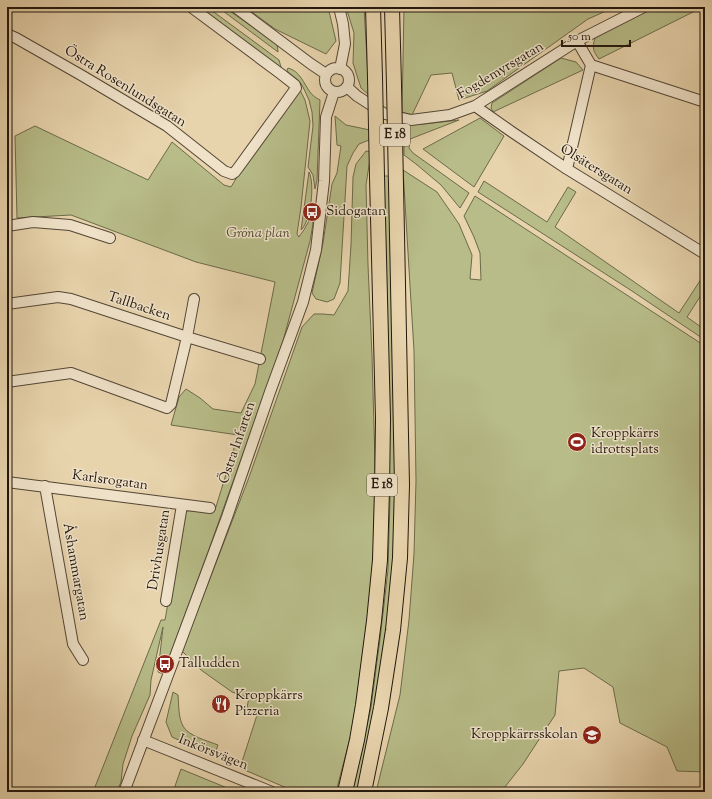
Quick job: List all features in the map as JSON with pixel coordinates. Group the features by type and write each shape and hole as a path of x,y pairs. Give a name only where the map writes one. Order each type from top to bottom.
{"highway":[{"name":"E 18","path":"345,791 363,704 380,560 383,419 373,7"},
{"name":"E 18","path":"364,792 381,708 393,630 400,558 402,484 392,7"}],"street":[{"name":"Östra Rosenlundsgatan","path":"7,34 81,75 167,126 224,171 232,174 235,172 296,88 295,85 281,74 191,7"},
{"path":"235,7 326,74"},
{"path":"339,7 343,24 345,44 340,69"},
{"name":"Fogdemyrsgatan","path":"347,87 357,96 385,114 411,120 450,115 475,106 577,41 644,7"},
{"path":"577,41 591,65 704,100"},
{"path":"567,169 591,65"},
{"path":"334,69 344,71 348,76 349,81 347,87 340,92 334,92 328,88 325,83 326,74 334,69"},
{"name":"Östra Infarten","path":"124,792 227,517 302,302 316,250 324,181 326,117 334,92"},
{"name":"Olsätersgatan","path":"475,106 567,169 705,254"},
{"path":"7,226 33,222 70,225 110,238"},
{"name":"Tallbacken","path":"7,304 58,297 71,299 260,359"},
{"path":"7,382 70,374 168,408 171,404 187,337 194,299"},
{"name":"Karlsrogatan","path":"7,482 210,508"},
{"name":"Åshammargatan","path":"45,486 73,644 82,660"},
{"name":"Drivhusgatan","path":"166,601 182,504"},
{"name":"Inkörsvägen","path":"143,740 272,792"}],"green space":[{"path":"198,7 207,7 279,60 281,67 276,66"},
{"path":"224,7 277,44 278,52 223,11"},
{"path":"245,7 328,7 336,41 326,54 275,29"},
{"path":"346,7 364,7 369,95 361,88 353,63 354,33"},
{"path":"404,7 615,7 588,19 487,91 459,100 452,73 431,75 412,115 402,112"},
{"path":"655,7 703,7 599,59 595,54 594,49 595,38"},
{"path":"561,58 576,62 583,70 493,112 491,108 492,103"},
{"path":"288,68 299,75 311,93 320,100 317,180 315,189 313,175 308,167 313,126 312,112 309,100 302,85 288,72"},
{"name":"Gröna plan","path":"300,90 305,100 310,121 297,234 299,237 308,223 311,213 313,224 310,241 283,341 163,674 158,672 163,627 151,680 150,695 132,736 123,764 121,782 117,791 93,792 161,620 165,620 184,511 215,510 238,435 171,425 179,397 186,389 213,409 241,413 255,384 275,282 196,262 71,215 17,218 15,136 35,126 148,180 172,142 224,185 231,187"},
{"path":"335,116 346,125 370,130 369,140 359,144 347,166 340,283 334,299 327,302 316,299 312,293 323,243 332,184 337,173 341,146 337,145"},
{"path":"480,118 504,136 474,187 423,149"},
{"path":"459,120 410,139 409,148 413,153 469,193 460,208 441,185 404,155 404,124 424,124"},
{"path":"366,151 371,152 366,185 375,463 376,554 367,642 353,727 336,792 296,792 240,768 258,712 247,707 249,698 232,692 201,670 182,651 248,480 302,327 314,314 334,315 348,291 353,177 356,164"},
{"path":"403,170 437,192 459,224 472,255 470,279 481,280 480,253 464,216 475,196 705,346 705,772 677,771 667,747 620,723 613,687 584,668 559,671 555,715 523,764 501,792 376,792 400,695 409,620 414,554 416,481 414,351"},
{"path":"309,172 312,185 310,211 301,230"},
{"path":"384,176 389,176 396,474 394,554 389,624 370,737 357,792 351,792 371,707 388,570 390,499"},
{"path":"484,181 547,222 568,187 576,192 555,227 679,313 705,273 705,289 687,317 705,330 705,340 478,192"},
{"path":"173,692 178,695 179,715 183,726 189,733 218,745 214,756 172,737 166,722"},
{"path":"181,769 237,792 173,792"}],"place":[{"name":"Sidogatan","path":"312,212"},
{"name":"Kroppkärrs idrottsplats","path":"577,442"},
{"name":"Talludden","path":"165,664"},
{"name":"Kroppkärrs Pizzeria","path":"221,704"},
{"name":"Kroppkärrsskolan","path":"592,735"}]}
